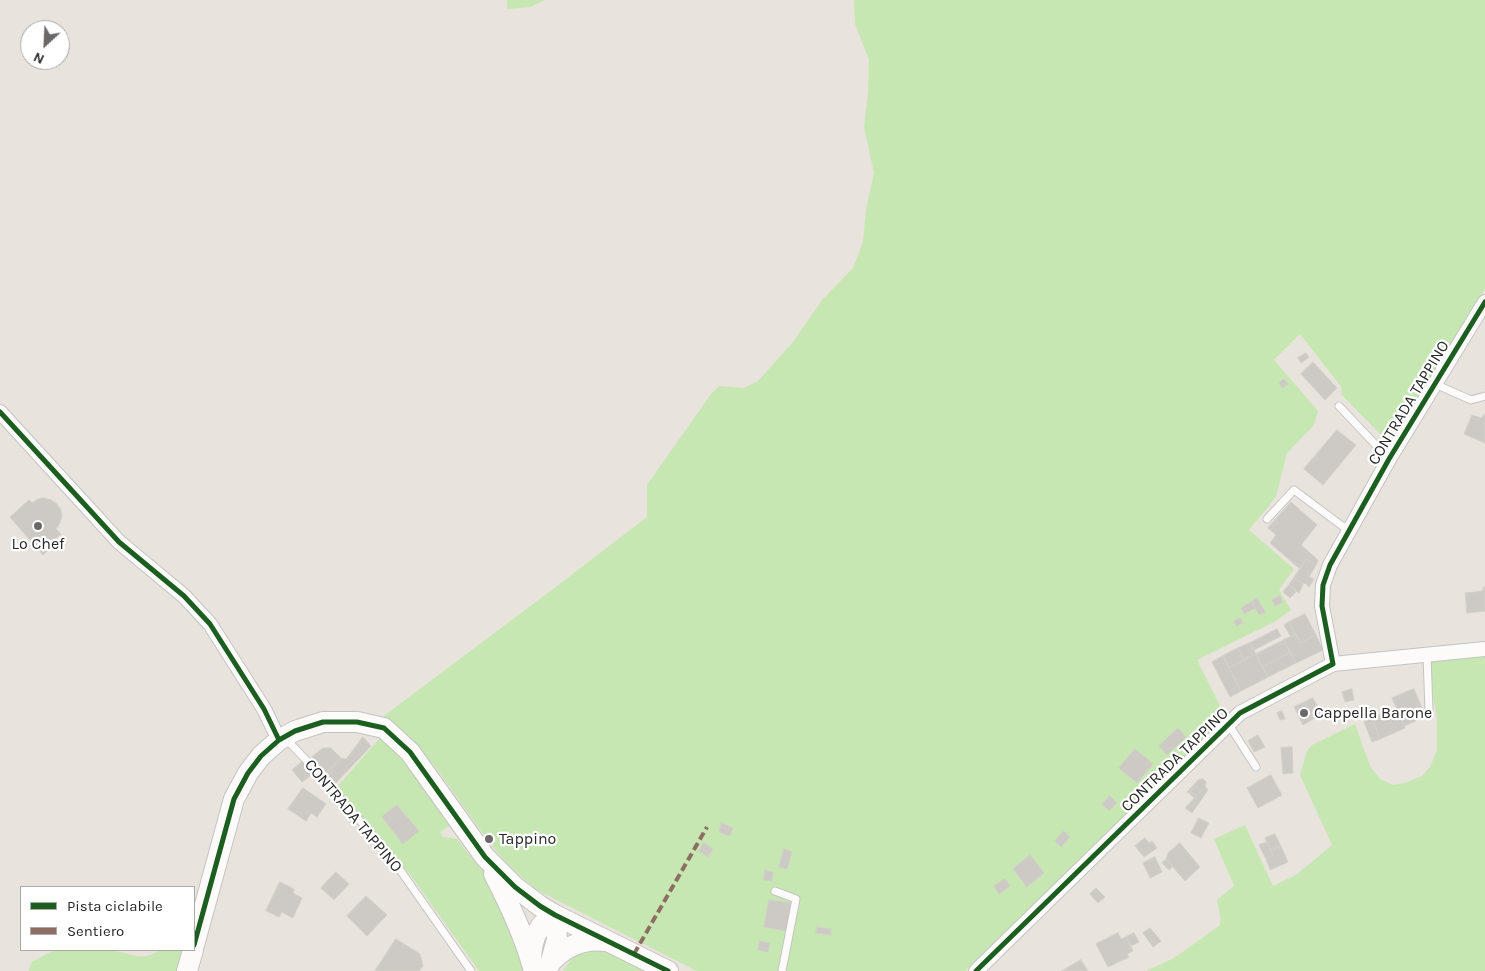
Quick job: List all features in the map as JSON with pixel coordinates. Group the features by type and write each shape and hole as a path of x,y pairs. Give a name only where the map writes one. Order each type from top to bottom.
{"street":[{"name":"CONTRADA TAPPINO","path":"1333,664 1322,606 1323,585 1330,565 1389,459 1485,302"},
{"path":"0,412 119,542 184,596 210,624 282,738"},
{"name":"CONTRADA TAPPINO","path":"976,971 1229,726 1240,713 1333,664 1485,649"},
{"path":"195,941 234,799 248,773 261,756 282,738 295,731 323,722 357,722 384,728 410,752 485,857 541,966"},
{"path":"485,857 515,887 555,915 668,971"},
{"path":"541,966 556,940 555,915"},
{"path":"541,966 573,944 590,940 607,941"},
{"path":"187,971 192,951"}],"lane":[{"path":"1435,384 1471,400 1485,396"},
{"path":"1339,406 1389,459"},
{"path":"1267,519 1294,490 1349,531"},
{"path":"1427,655 1429,711"},
{"path":"1229,726 1256,767"},
{"name":"CONTRADA TAPPINO","path":"282,738 386,850 471,971"},
{"path":"776,891 796,900 782,971"}],"green space":[{"path":"508,0 545,0 531,7 507,9"},
{"path":"854,0 1485,0 1485,289 1390,444 1341,394 1342,388 1300,334 1274,360 1318,411 1314,425 1287,453 1276,497 1249,530 1294,569 1279,590 1291,610 1276,621 1197,660 1222,710 1223,717 1219,726 965,971 697,971 535,889 507,864 492,846 496,840 491,832 484,835 436,768 398,726 381,718 647,517 647,485 711,394 719,386 744,388 758,381 793,342 822,300 853,268 863,242 866,209 874,173 864,127 869,60 855,24"},
{"path":"1485,653 1485,971 1146,971 1174,958 1219,926 1221,921 1217,900 1234,886 1214,839 1245,825 1273,886 1296,875 1332,845 1300,775 1307,751 1312,745 1355,724 1370,766 1380,779 1393,785 1405,783 1422,776 1430,767 1437,750 1437,718 1427,660"},
{"path":"380,738 398,752 451,825 440,832 442,837 457,839 474,861 489,873 527,971 479,971 411,876 336,788"},
{"path":"598,947 651,971 563,971 570,960 581,951"},
{"path":"52,951 116,951 134,956 145,956 157,951 184,951 181,971 28,971 32,962"}],"building":[{"path":"1306,353 1309,357 1301,363 1298,358"},
{"path":"1313,362 1337,388 1325,400 1301,374"},
{"path":"1284,379 1288,384 1283,388 1279,383"},
{"path":"1485,414 1485,443 1464,434 1472,415 1481,418"},
{"path":"1337,430 1356,445 1323,485 1304,469"},
{"name":"Lo Chef","path":"44,498 57,504 62,516 56,529 61,534 53,541 55,544 43,555 10,517 29,500 32,503"},
{"path":"1291,502 1317,525 1301,545 1318,560 1316,565 1306,559 1300,569 1270,543 1276,535 1268,528"},
{"path":"1306,559 1316,565 1309,577 1314,579 1309,587 1294,578"},
{"path":"1294,578 1303,584 1299,593 1289,585"},
{"path":"1289,585 1296,592 1290,598 1283,592"},
{"path":"1485,587 1485,611 1467,613 1465,593 1483,591"},
{"path":"1280,596 1283,602 1275,606 1272,600"},
{"path":"1257,598 1265,612 1259,615 1252,602"},
{"path":"1252,602 1255,608 1244,614 1241,608"},
{"path":"1305,614 1316,635 1300,643 1289,622"},
{"path":"1240,618 1243,623 1236,626 1234,621"},
{"path":"1289,622 1296,634 1291,637 1284,625"},
{"path":"1277,629 1281,636 1254,650 1250,643"},
{"path":"1296,634 1300,643 1316,635 1323,650 1296,663 1284,640"},
{"path":"1284,640 1290,653 1262,667 1256,654"},
{"path":"1250,643 1256,654 1244,660 1238,648"},
{"path":"1238,648 1244,660 1229,668 1223,656"},
{"path":"1290,653 1296,663 1268,677 1262,667"},
{"path":"1256,654 1268,677 1241,691 1229,668"},
{"path":"1223,656 1241,691 1230,697 1212,662"},
{"path":"1352,689 1354,700 1345,702 1342,692"},
{"path":"1414,689 1425,715 1404,726 1392,698"},
{"path":"1313,698 1322,715 1313,719 1305,702"},
{"name":"Cappella Barone","path":"1305,702 1313,719 1303,725 1294,707"},
{"path":"1396,708 1405,728 1380,739 1372,718"},
{"path":"1282,711 1285,719 1280,720 1277,713"},
{"path":"1372,718 1380,739 1372,742 1364,722"},
{"path":"1178,728 1186,737 1167,755 1159,746"},
{"path":"1258,735 1265,747 1254,752 1248,741"},
{"path":"363,737 371,746 335,784 324,775 341,758 346,759"},
{"path":"1292,747 1293,773 1283,774 1281,748"},
{"path":"323,748 331,748 341,758 327,773 312,757"},
{"path":"1135,749 1153,764 1137,783 1119,768"},
{"path":"303,761 313,774 302,782 292,770"},
{"path":"1271,775 1282,795 1258,808 1247,788"},
{"path":"1203,779 1208,790 1192,813 1185,808 1201,791 1196,785 1189,793 1187,792 1198,780"},
{"path":"1196,785 1201,791 1194,798 1189,793"},
{"path":"303,788 326,804 317,817 311,813 306,821 288,809"},
{"path":"1110,796 1117,803 1109,811 1102,804"},
{"path":"397,805 419,831 403,844 382,817"},
{"path":"1199,818 1209,823 1201,838 1191,833"},
{"path":"722,823 733,828 730,836 719,832"},
{"path":"1064,831 1070,837 1061,847 1055,841"},
{"path":"1275,834 1281,846 1271,851 1265,838"},
{"path":"1145,838 1149,843 1152,841 1157,848 1144,857 1135,846"},
{"path":"1267,842 1273,855 1266,859 1259,845"},
{"path":"704,843 713,849 708,857 699,851"},
{"path":"1180,843 1200,867 1185,881 1166,859 1168,853"},
{"path":"1281,846 1288,862 1270,870 1266,859 1273,855 1271,851"},
{"path":"784,849 792,852 787,869 779,867"},
{"path":"1030,855 1044,873 1027,887 1013,869"},
{"path":"1155,857 1162,872 1150,878 1143,863"},
{"path":"1166,859 1173,866 1169,870 1162,863"},
{"path":"765,870 773,872 772,881 764,880"},
{"path":"336,872 349,884 334,900 321,888"},
{"path":"1005,879 1010,886 999,894 994,886"},
{"path":"280,882 294,889 293,893 302,898 293,918 282,912 279,917 266,911"},
{"path":"1096,888 1105,897 1098,903 1090,894"},
{"path":"366,896 387,915 367,936 347,916"},
{"path":"769,900 791,903 786,931 764,927"},
{"path":"817,927 831,929 831,935 816,933"},
{"path":"1150,928 1161,941 1153,947 1143,933"},
{"path":"1118,933 1121,939 1126,937 1133,951 1127,954 1129,957 1108,967 1096,944"},
{"path":"1134,933 1139,942 1131,946 1126,937"},
{"path":"396,939 420,954 423,966 419,971 375,971"},
{"path":"760,941 770,943 768,952 758,950"},
{"path":"1081,960 1088,971 1062,971"}],"marked path":[{"path":"634,954 707,827"}],"cycle path":[{"path":"976,971 1240,713 1333,664 1322,606 1323,585 1330,565 1389,459 1485,302"},
{"path":"0,412 119,542 184,596 210,624 264,709 279,740"},
{"path":"195,941 234,799 248,773 261,756 279,740 295,731 323,722 357,722 384,728 410,752 485,857 515,887 555,915 668,971"}],"place":[{"name":"Lo Chef","path":"38,526"},
{"name":"Cappella Barone","path":"1304,713"},
{"name":"Tappino","path":"489,839"}]}
